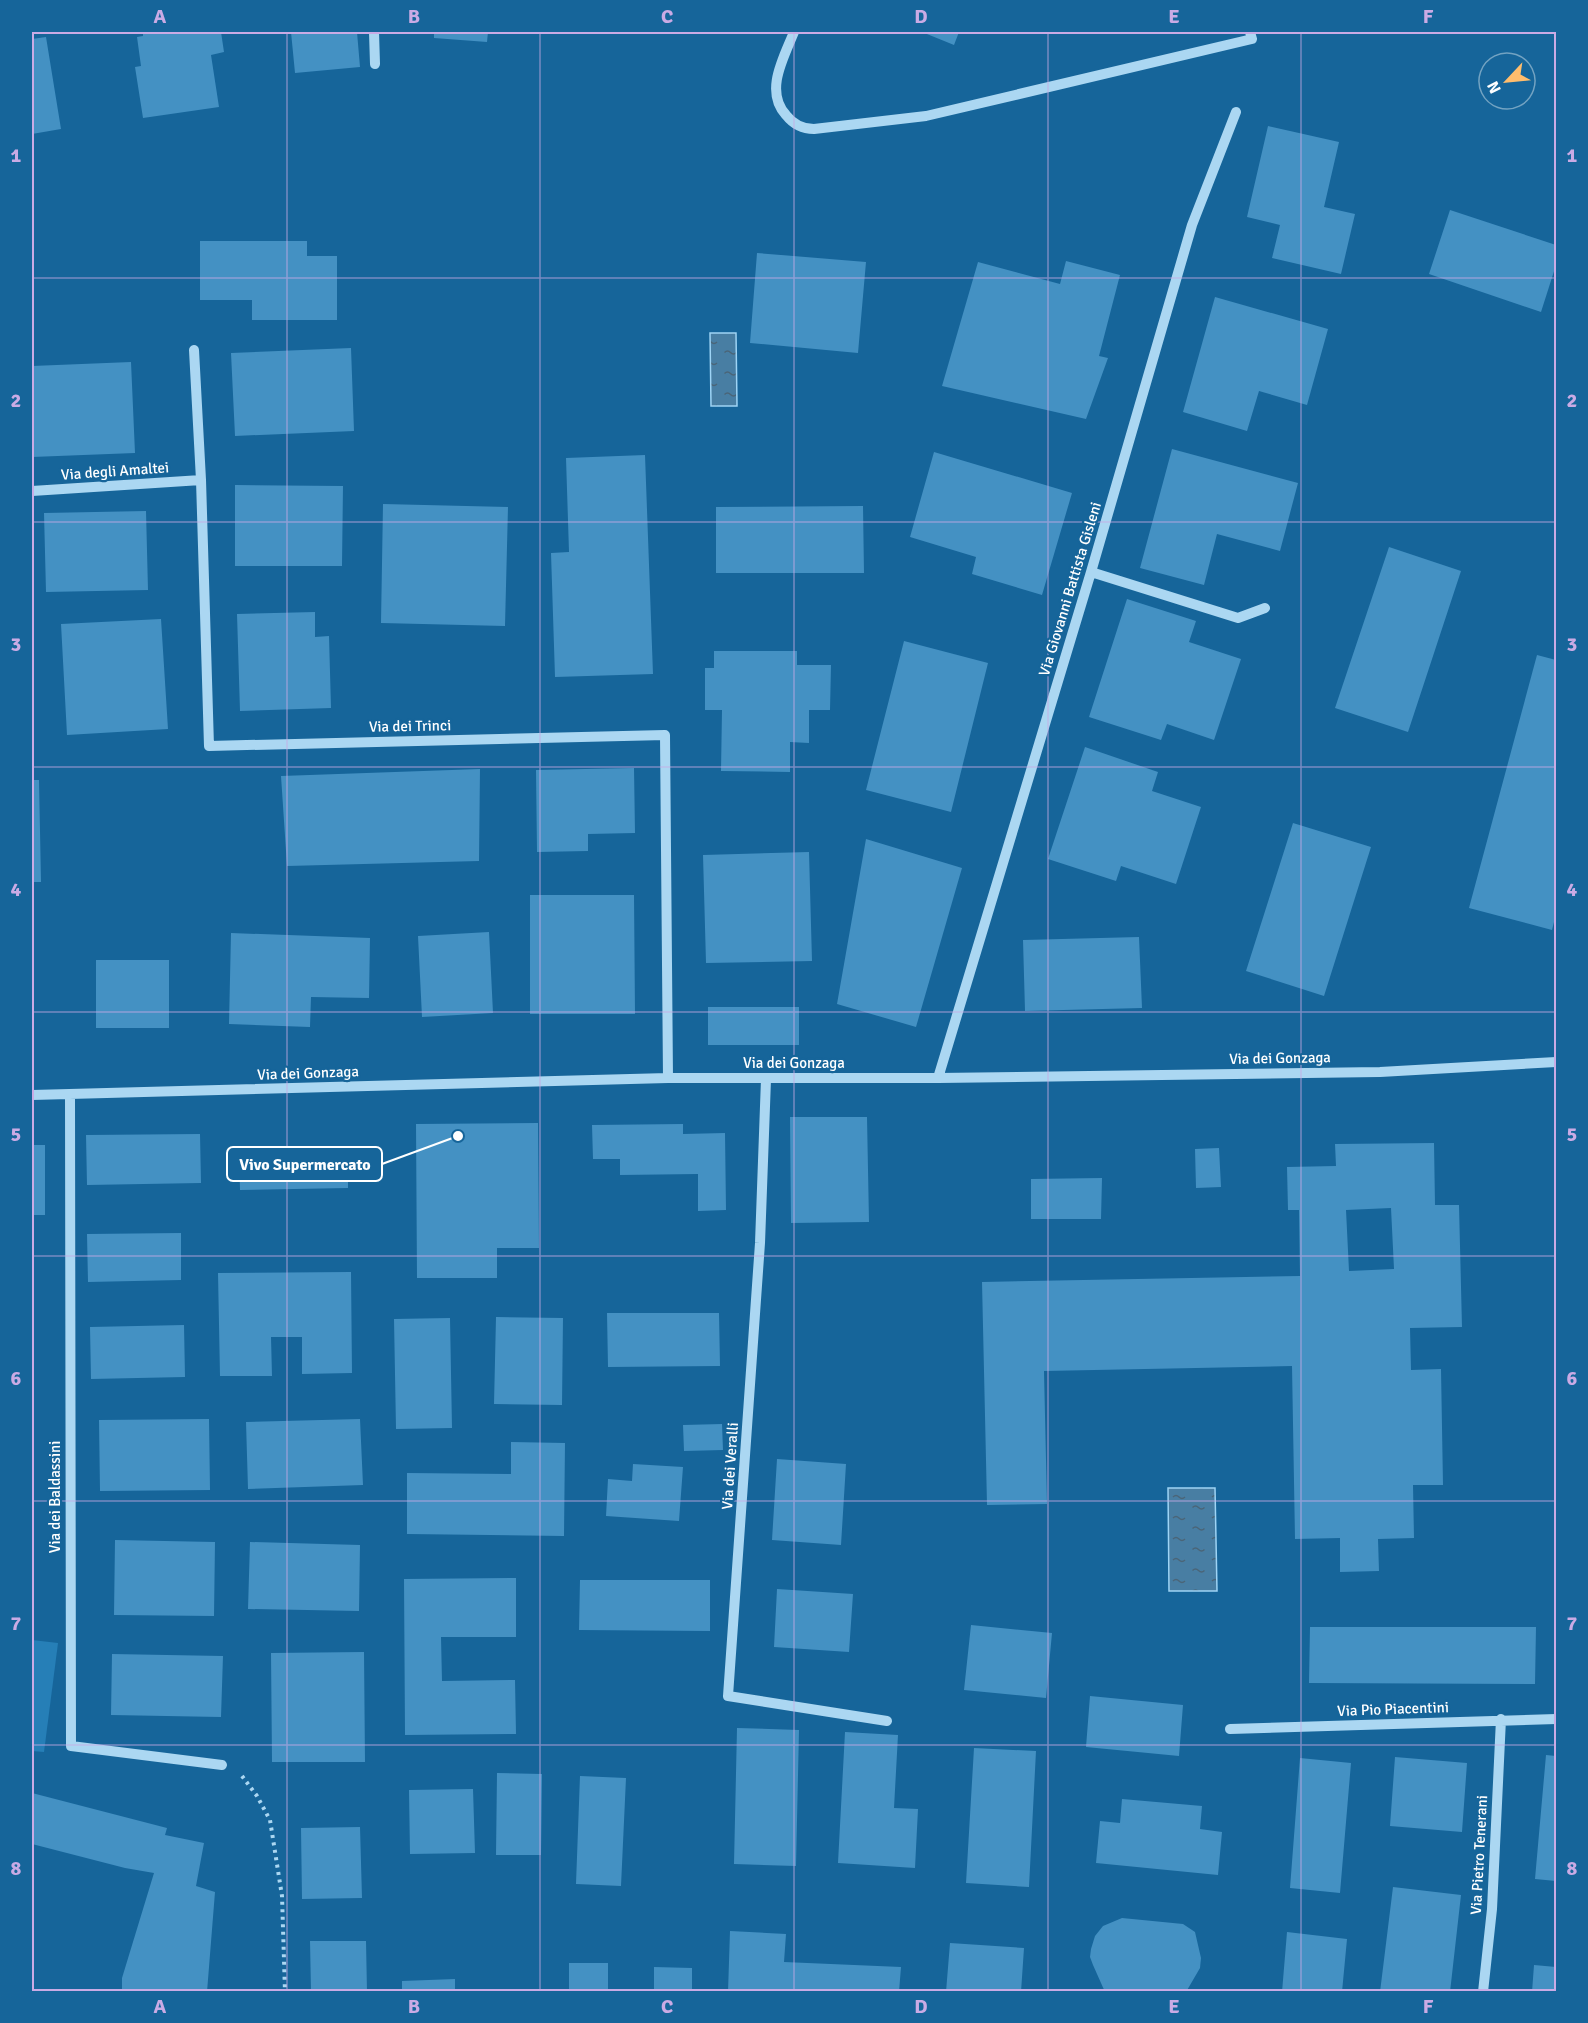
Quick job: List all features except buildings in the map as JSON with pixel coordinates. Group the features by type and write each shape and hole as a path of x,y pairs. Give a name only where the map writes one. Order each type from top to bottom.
{"street":[{"path":"374,32 375,64"},
{"path":"794,32 777,77 776,96 781,110 788,118 807,129 926,116 1252,39 1250,32"},
{"name":"Via Giovanni Battista Gisleni","path":"938,1078 1091,572 1192,225 1236,112"},
{"name":"Via dei Trinci","path":"194,350 201,480 209,746 665,735 668,1078"},
{"name":"Via degli Amaltei","path":"32,491 201,480"},
{"path":"1091,572 1238,618 1265,609"},
{"name":"Via dei Gonzaga","path":"32,1095 668,1078 938,1078 1380,1072 1557,1062"},
{"name":"Via dei Veralli","path":"766,1079 760,1243 728,1696 887,1721"},
{"name":"Via dei Baldassini","path":"70,1095 70,1746 222,1765"},
{"name":"Via Pietro Tenerani","path":"1483,1992 1492,1909 1502,1719"},
{"name":"Via Pio Piacentini","path":"1230,1729 1557,1719"}],"path":[{"path":"222,1765 240,1774 257,1796 270,1820 282,1896 285,1992"}],"shaded area":[{"path":"32,1640 58,1643 44,1752 32,1751"}],"water":[{"path":"710,333 736,333 737,406 711,406"},
{"path":"1168,1488 1215,1488 1217,1591 1169,1591"}],"place":[{"name":"Vivo Supermercato","path":"458,1136"}]}
